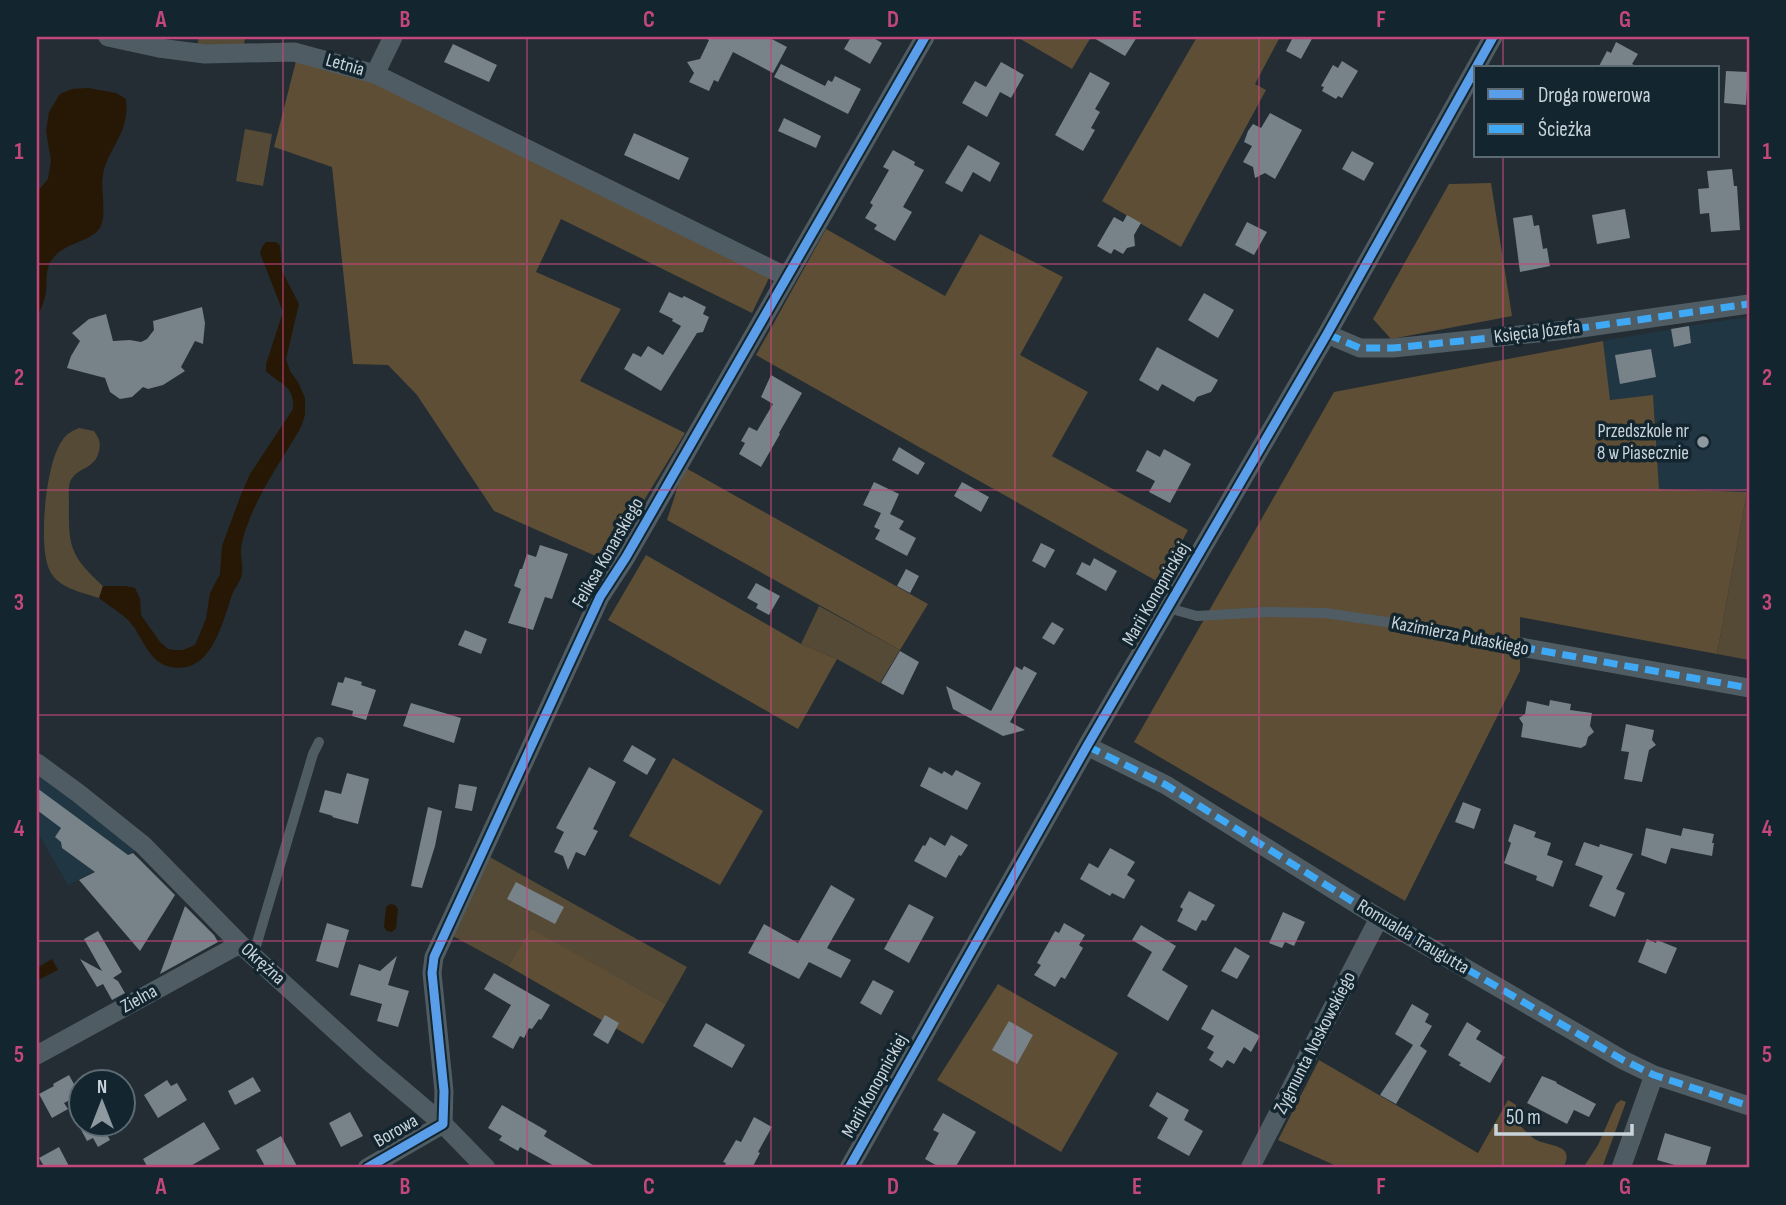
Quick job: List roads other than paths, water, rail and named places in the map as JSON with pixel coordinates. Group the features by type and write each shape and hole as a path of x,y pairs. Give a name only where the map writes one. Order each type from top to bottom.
{"street":[{"name":"Letnia","path":"108,37 205,54 295,52 375,74 787,277"},
{"path":"375,74 393,37"},
{"name":"Feliksa Konarskiego","path":"443,1124 444,1091 432,973 434,957 600,597 925,37"},
{"name":"Marii Konopnickiej","path":"1477,66 1493,37"},
{"name":"Marii Konopnickiej","path":"849,1168 1087,746 1327,334 1474,71"},
{"name":"Księcia Józefa","path":"1327,334 1360,348 1393,348 1567,330 1749,304"},
{"name":"Kazimierza Pułaskiego","path":"1521,647 1749,688"},
{"name":"Romualda Traugutta","path":"1087,746 1166,785 1379,918 1623,1060 1654,1075 1749,1107"},
{"name":"Okrężna","path":"37,763 143,845 247,950 371,1063 443,1124 486,1168"},
{"name":"Zygmunta Noskowskiego","path":"1250,1168 1379,918"},
{"name":"Zielna","path":"37,1055 247,950"},
{"path":"1621,1168 1654,1075"},
{"name":"Borowa","path":"367,1168 443,1124"}],"lane":[{"name":"Kazimierza Pułaskiego","path":"1168,608 1197,616 1265,612 1325,613 1428,628 1521,647"},
{"path":"247,950 319,742"}],"place":[{"name":"Przedszkole nr 8 w Piasecznie","path":"1703,442"}]}
